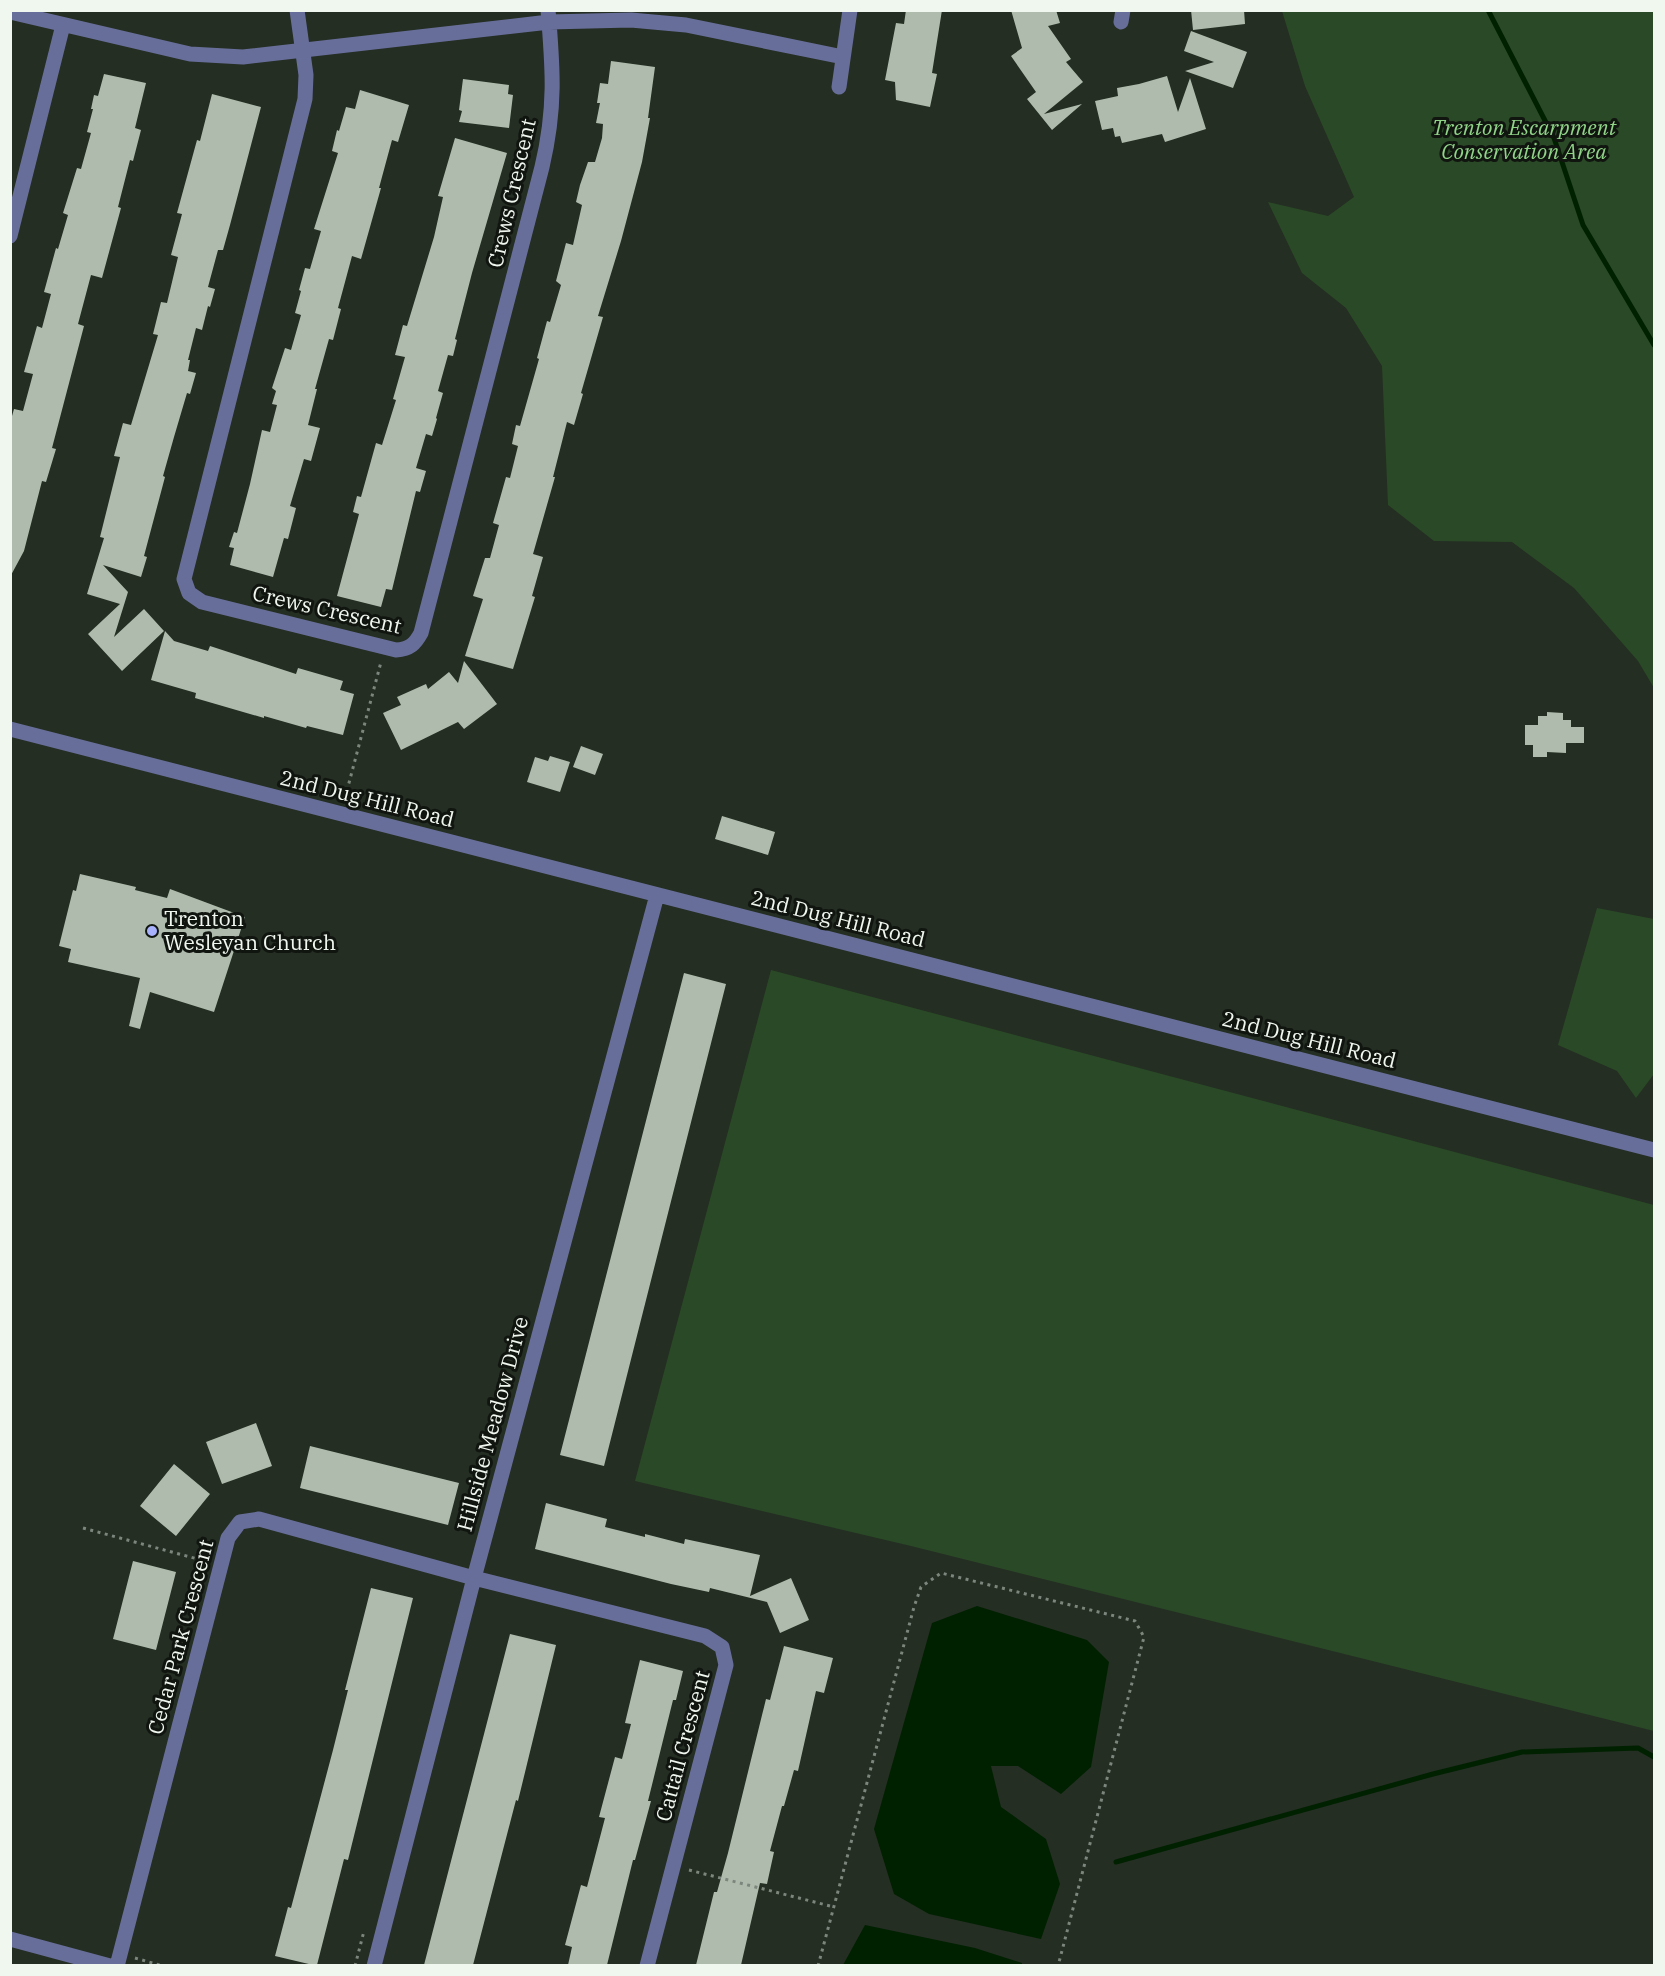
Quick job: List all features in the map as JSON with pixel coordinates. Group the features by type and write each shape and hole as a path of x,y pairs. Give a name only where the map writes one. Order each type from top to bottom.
{"street":[{"name":"Crews Crescent","path":"297,10 306,75 305,99 184,579 189,593 202,602 396,650 406,649 415,643 424,621 550,134 554,85 548,16"},
{"path":"839,87 850,10"},
{"path":"10,12 190,54 243,57 548,16 660,21 843,57"},
{"path":"10,236 63,25"},
{"name":"2nd Dug Hill Road","path":"10,729 1654,1150"},
{"name":"Hillside Meadow Drive","path":"374,1965 474,1578 657,895"},
{"name":"Cedar Park Crescent","path":"117,1965 228,1538 240,1522 259,1519 474,1578"},
{"name":"Cattail Crescent","path":"474,1578 705,1636 722,1647 726,1665 647,1965"},
{"path":"10,1939 110,1965"}],"path":[{"path":"340,813 384,648"},
{"path":"83,1527 221,1565"},
{"path":"819,1965 921,1587 941,1573 1135,1621 1144,1637 1058,1965"},
{"path":"673,1866 834,1907"}],"green space":[{"name":"Trenton Escarpment Conservation Area","path":"1282,11 1654,11 1654,688 1638,661 1574,588 1512,542 1434,541 1388,505 1382,366 1346,308 1302,273 1268,202 1328,216 1354,197 1305,86"},
{"path":"1597,908 1654,919 1654,1074 1636,1098 1617,1071 1558,1045"},
{"path":"771,970 1654,1205 1654,1731 911,1546 635,1481"}],"shaded area":[{"path":"977,1606 1087,1640 1109,1662 1091,1767 1061,1794 1018,1766 991,1766 1001,1807 1046,1839 1060,1884 1041,1939 929,1914 894,1894 874,1829 932,1623"},
{"path":"865,1925 975,1948 1022,1963 1022,1965 843,1965"}],"building":[{"path":"906,10 942,10 932,73 937,74 930,107 896,100 895,82 885,80 896,23 904,24"},
{"path":"1011,10 1056,10 1060,23 1048,26 1071,59 1066,62 1083,82 1044,114 1082,104 1052,130 1027,99 1036,92 1011,56 1022,48"},
{"path":"1191,10 1244,10 1245,24 1193,30"},
{"path":"1191,31 1247,52 1233,88 1185,71 1214,62 1184,51"},
{"path":"611,61 655,67 648,118 650,118 642,162 598,316 603,317 581,393 583,394 574,425 567,422 553,477 555,477 533,554 543,557 532,596 535,597 513,669 465,656 483,599 473,596 485,558 490,558 499,525 493,523 506,477 510,478 518,446 512,444 516,425 520,426 547,321 550,322 561,285 556,281 566,243 573,245 582,205 576,202 580,185 588,162 595,162 602,138 603,124 596,123 600,103 597,103 600,83 608,84"},
{"path":"104,74 146,83 135,128 141,130 133,161 130,160 118,207 121,208 102,278 91,275 78,324 84,326 52,448 56,449 46,482 42,481 24,551 10,577 10,423 14,409 23,411 33,374 24,372 37,326 42,328 51,294 44,292 68,215 63,213 77,168 81,169 91,133 87,132 94,95 98,96"},
{"path":"1167,76 1178,112 1190,78 1206,129 1165,142 1162,134 1122,143 1120,136 1115,137 1113,128 1102,130 1095,101 1118,96 1117,88"},
{"path":"463,79 509,85 508,94 513,95 509,128 459,122 462,111 459,110"},
{"path":"360,90 409,105 398,142 392,140 361,259 352,256 338,308 341,309 333,340 329,339 308,425 320,428 311,461 304,459 290,506 296,508 288,539 284,538 273,577 230,565 234,548 229,547 234,532 237,533 262,430 270,432 277,405 272,404 276,391 272,388 285,348 291,350 301,315 295,313 301,291 299,290 305,268 310,269 321,231 314,229 338,153 332,151 337,130 339,131 346,107 355,109"},
{"path":"212,94 261,107 223,250 218,250 208,287 215,289 210,307 208,306 202,330 196,328 188,360 190,360 188,371 196,373 190,394 187,393 163,476 165,477 144,556 147,557 141,577 103,565 128,592 114,637 144,609 164,631 122,671 88,634 120,604 87,594 104,538 100,537 120,457 114,456 123,423 131,425 158,335 153,334 161,302 167,303 178,257 171,255 182,214 177,213"},
{"path":"455,138 507,153 472,273 455,339 457,340 453,356 448,355 438,391 443,393 437,419 432,436 426,434 416,468 426,471 420,492 416,491 392,590 386,589 381,607 337,596 359,514 353,512 357,496 361,497 376,443 382,445 396,400 393,399 405,357 395,355 403,325 407,326 434,237 443,197 438,196"},
{"path":"165,631 174,641 208,651 210,646 296,674 298,668 343,681 340,690 354,694 343,735 307,726 306,728 264,716 264,718 195,698 196,693 151,680"},
{"path":"464,661 497,704 464,729 458,722 401,750 383,713 401,705 397,697 426,684 428,689 449,672 458,683"},
{"path":"1547,712 1563,713 1563,720 1571,720 1571,727 1584,727 1584,743 1566,743 1566,753 1547,752 1547,757 1533,757 1533,745 1525,745 1525,725 1538,725 1538,716 1547,716"},
{"path":"581,746 603,754 595,775 573,767"},
{"path":"550,756 570,762 560,792 527,782 535,757 548,761"},
{"path":"722,816 775,832 768,855 715,839"},
{"name":"Trenton Wesleyan Church","path":"80,874 136,887 135,890 167,898 170,889 245,917 214,1012 150,992 140,1029 129,1026 140,978 68,962 71,949 59,946 73,890 76,891"},
{"path":"684,973 726,984 604,1466 560,1455"},
{"path":"256,1423 272,1466 222,1484 206,1442"},
{"path":"310,1446 459,1483 448,1525 300,1488"},
{"path":"174,1464 210,1494 176,1536 140,1506"},
{"path":"546,1503 607,1519 605,1527 645,1537 645,1534 684,1544 685,1539 760,1555 750,1596 791,1578 809,1620 780,1633 767,1602 710,1588 709,1592 671,1584 535,1549"},
{"path":"133,1561 176,1572 156,1650 113,1639"},
{"path":"371,1588 413,1598 348,1860 344,1859 317,1965 313,1965 275,1956 288,1907 291,1908 333,1750 348,1690 345,1690"},
{"path":"510,1634 556,1645 518,1801 516,1800 473,1965 424,1965"},
{"path":"784,1646 833,1658 824,1693 816,1691 798,1771 794,1770 784,1806 782,1806 770,1851 774,1852 767,1884 760,1883 741,1965 696,1965 714,1892 717,1892 728,1853 766,1699 770,1700"},
{"path":"640,1660 683,1671 676,1700 673,1700 648,1801 651,1801 635,1860 633,1860 607,1965 568,1965 572,1947 565,1945 581,1885 587,1887 605,1818 599,1817 615,1757 622,1759 631,1724 625,1723"}],"waterway":[{"path":"1488,10 1554,138 1583,225 1654,345"},
{"path":"1116,1862 1433,1774 1522,1752 1638,1748 1654,1757"}],"place":[{"name":"Trenton Wesleyan Church","path":"152,931"}]}
